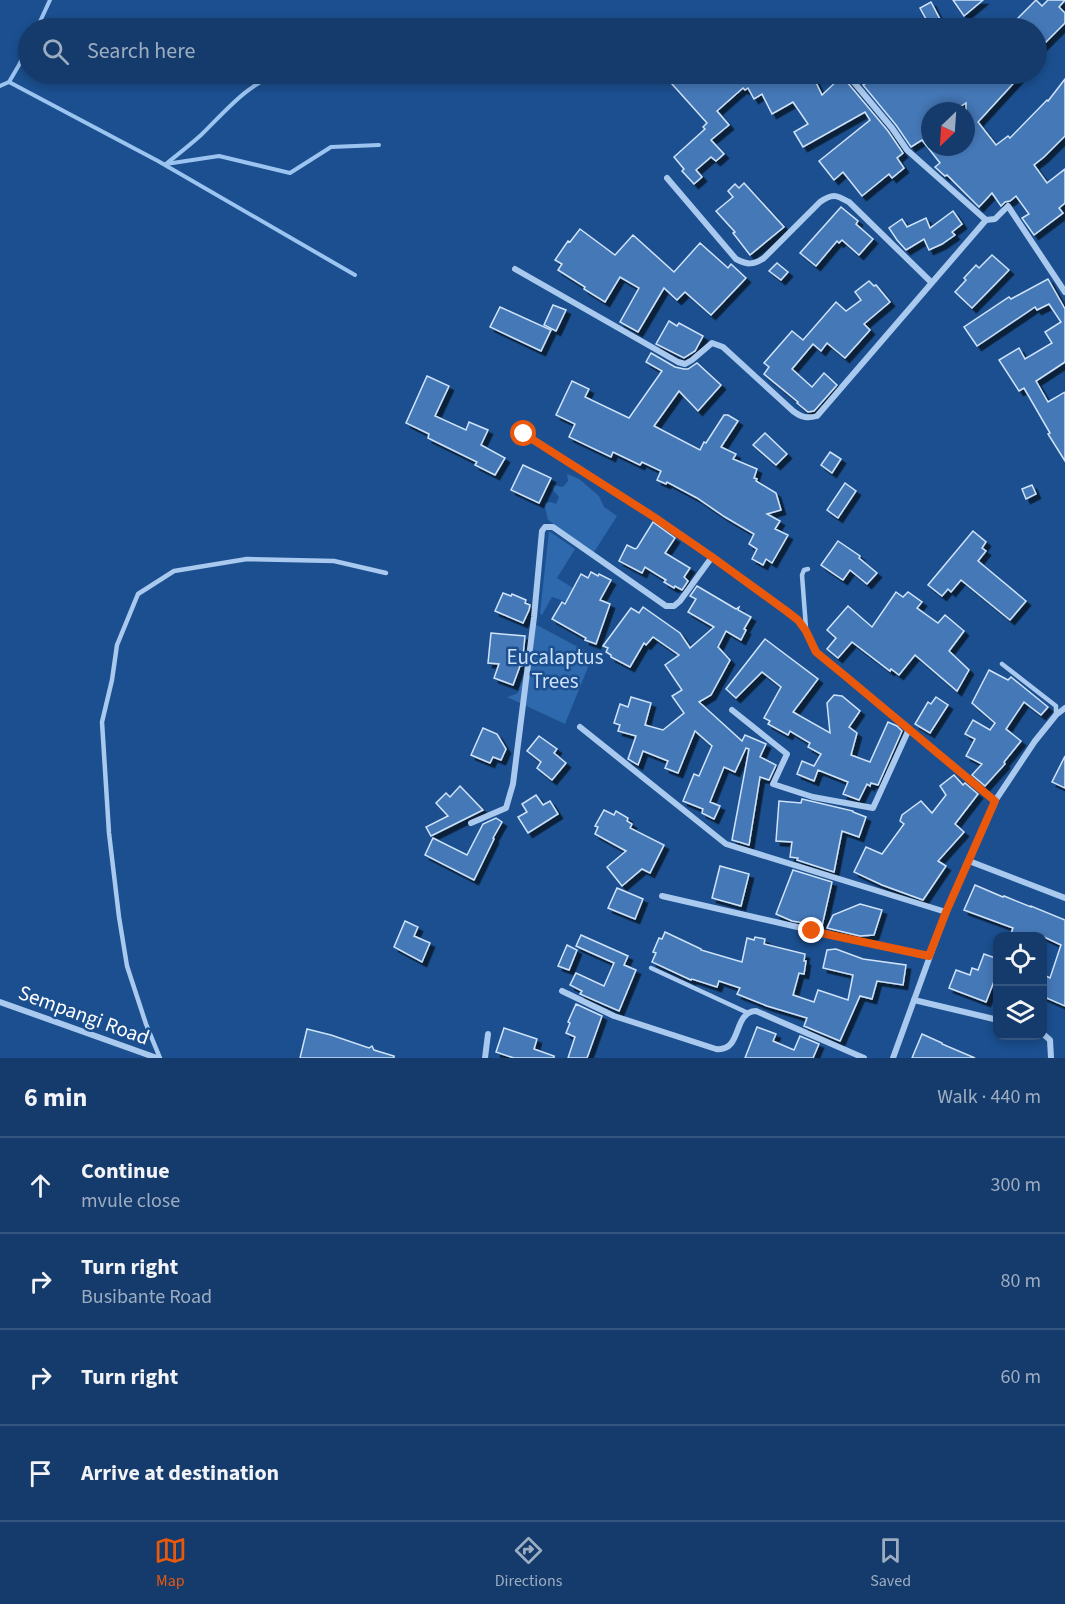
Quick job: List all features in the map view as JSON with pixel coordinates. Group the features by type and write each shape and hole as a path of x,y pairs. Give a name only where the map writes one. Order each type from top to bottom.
{"street":[{"path":"855,84 907,150 986,220"},
{"path":"667,178 736,259 744,263 757,263 764,258 820,202 833,195 849,202 931,282"},
{"path":"515,268 678,362 685,364 712,343 723,347 793,411 808,418 817,416 986,220 995,219 1008,206 1065,292"},
{"path":"524,434 712,557 793,616 806,631 812,646 821,658 995,801"},
{"path":"471,823 506,808 513,784 534,617 542,531 545,527 553,527 666,606 675,606 680,601 712,557"},
{"path":"892,1058 946,912 995,801 1029,750 1056,715 1065,708"},
{"path":"732,710 787,754 773,784 813,797 873,808 909,729"},
{"path":"580,727 726,843 946,912"},
{"path":"969,861 1065,898"},
{"path":"662,896 929,956"},
{"path":"562,991 614,1016 722,1050 731,1044 744,1016 756,1011 864,1058"},
{"path":"914,1000 993,1019"},
{"name":"Sempangi Road","path":"0,1002 158,1058"},
{"path":"485,1058 488,1034"},
{"path":"1047,1037 1050,1040 1051,1058"}],"lane":[{"path":"158,1058 127,966 109,833 102,722 117,645 138,594 174,571 247,559 334,561 386,573"},
{"path":"806,631 802,576 804,570 808,569"},
{"path":"1002,664 1056,706 1056,715"},
{"path":"651,968 748,1013"}],"green space":[{"path":"567,474 579,479 599,496 604,507 617,516 594,552 548,520 544,503 556,504 559,497 552,485 563,487 568,481"},
{"path":"549,531 575,549 557,578 573,588 567,602 552,597 542,615 540,613"},
{"name":"Eucalaptus Trees","path":"533,623 593,655 565,724 507,697 519,691"}],"building":[{"path":"953,0 983,0 964,16"},
{"path":"1036,0 1042,6 1048,0 1065,0 1059,7 1065,13 1065,23 1047,41 1047,18 1018,18"},
{"path":"931,2 939,18 926,18 920,8"},
{"path":"1065,79 1065,136 1034,165 1047,183 1065,169 1065,203 1059,208 1063,213 1034,235 1022,218 1029,214 1016,196 1001,206 992,193 979,207 947,175 945,176 935,167 940,163 935,156 975,156 975,102 921,102 921,141 911,147 863,85 1013,84 978,122 996,145 1008,136 1010,138 1048,101"},
{"path":"672,84 817,84 822,95 834,84 849,84 888,131 903,153 897,158 904,168 892,178 889,174 862,196 843,172 834,180 819,161 870,120 865,112 803,147 794,132 808,124 793,102 772,114 762,94 754,99 748,88 745,90 743,88 717,111 729,125 711,140 724,154 716,161 711,157 696,170 702,177 694,184 682,171 684,169 674,157 705,129 703,127 707,123"},
{"path":"744,183 784,227 750,255 733,233 735,232 716,211 733,197 728,191 735,184 739,188"},
{"path":"841,207 858,221 856,224 873,239 859,255 842,240 839,243 837,241 816,266 800,253"},
{"path":"953,211 962,224 952,232 955,235 929,250 924,239 906,250 889,228 902,219 907,227 926,218 930,228"},
{"path":"580,229 615,255 633,235 674,272 700,243 728,268 731,264 746,278 711,315 685,292 677,300 664,288 638,332 620,322 639,288 620,277 605,302 558,270 562,264 555,260 568,241 570,242"},
{"path":"992,255 1009,270 972,308 955,292 976,265 979,268"},
{"path":"777,263 788,272 781,280 769,271"},
{"path":"1048,279 1065,309 1065,362 1036,381 1048,402 1065,392 1065,461 1024,388 1019,391 999,360 1019,348 1025,359 1052,343 1045,332 1061,322 1049,304 1037,310 1035,307 977,346 964,327 1009,297 1011,299"},
{"path":"869,281 874,286 876,285 890,302 864,324 870,330 845,358 827,343 821,351 813,344 792,369 812,387 824,373 837,385 814,411 808,412 764,374 769,367 764,363 792,331 803,340 836,302 846,311 861,300 855,292"},
{"path":"553,305 566,310 556,331 544,325"},
{"path":"500,307 551,330 541,351 490,327"},
{"path":"669,321 677,326 679,323 703,336 695,351 684,358 656,344"},
{"path":"651,353 675,367 684,369 697,363 721,385 698,411 679,391 654,426 700,450 724,415 738,421 721,447 736,454 733,459 757,469 754,478 757,479 756,481 776,493 781,510 767,514 780,521 775,529 788,535 772,563 766,559 763,565 752,559 757,549 749,544 754,534 697,498 667,482 666,484 657,480 661,471 642,462 640,465 613,452 611,457 569,437 575,424 556,415 572,381 589,389 585,397 629,418 662,371 646,362"},
{"path":"427,376 449,386 435,416 466,430 469,422 488,430 481,445 505,458 495,475 475,465 477,462 428,438 429,434 406,423"},
{"path":"765,433 787,454 776,465 753,445"},
{"path":"830,452 841,459 832,473 821,465"},
{"path":"523,465 551,478 539,503 511,490"},
{"path":"845,483 856,491 838,518 827,510"},
{"path":"1032,485 1036,494 1026,499 1022,489"},
{"path":"653,522 675,538 665,553 690,568 684,577 688,581 682,590 664,582 666,580 645,567 642,573 619,561 627,545 637,548"},
{"path":"973,531 986,542 982,548 986,551 978,561 1026,601 1010,620 961,580 951,592 948,589 942,596 928,585"},
{"path":"838,541 860,556 859,558 877,573 867,584 850,570 843,580 821,565"},
{"path":"591,572 611,580 600,600 610,604 596,644 585,640 586,638 552,619 562,602 565,604 581,574 588,578"},
{"path":"697,586 736,609 739,607 738,610 751,617 741,640 726,631 718,647 730,660 711,695 699,702 742,741 745,735 766,744 760,757 776,765 769,780 760,777 749,845 732,840 749,749 746,748 735,772 724,767 710,802 720,806 714,819 702,813 703,809 683,801 694,774 699,776 712,746 695,731 678,773 665,768 668,761 643,751 638,765 628,759 636,736 618,731 620,725 614,723 620,704 628,707 631,697 651,703 645,725 663,730 684,713 672,696 682,690 665,665 679,655 653,637 646,645 644,643 630,667 611,657 606,652 608,648 603,646 631,608 639,613 643,607 680,633 690,648 714,627 688,612 696,599 690,596"},
{"path":"896,592 903,597 908,592 922,602 917,608 938,623 945,615 964,631 949,651 969,670 957,691 915,655 899,675 891,669 890,671 852,642 838,658 827,649 836,638 827,630 848,606 872,627"},
{"path":"503,593 526,600 525,603 530,605 523,623 495,611"},
{"path":"491,633 525,636 522,666 520,666 513,685 494,678 499,664 488,663"},
{"path":"765,639 818,679 793,712 830,733 827,703 834,695 842,696 860,711 849,727 857,733 851,755 870,762 888,722 902,731 878,785 867,784 859,800 843,794 848,782 818,770 814,781 797,774 802,761 814,766 821,754 808,747 810,743 790,731 788,735 768,724 770,721 764,718 781,687 762,672 736,698 726,689"},
{"path":"989,670 1008,680 1011,677 1048,707 1041,715 1024,702 1006,729 1021,741 1004,762 1005,764 985,786 972,775 982,764 966,756 975,739 965,734 973,720 990,730 995,723 972,703"},
{"path":"936,697 948,705 930,733 915,724 928,702 931,704"},
{"path":"483,728 497,734 506,749 501,760 493,757 490,763 471,755"},
{"path":"539,736 557,749 554,753 566,763 552,780 537,768 541,762 527,751"},
{"path":"1065,756 1065,788 1052,782"},
{"path":"954,775 963,785 965,783 978,794 955,824 964,832 938,861 946,866 923,900 854,872 866,847 882,854 904,824 900,821 902,815 921,801 932,813 946,795 940,786"},
{"path":"460,786 483,810 431,836 426,827 448,816 436,803 446,793 450,797"},
{"path":"536,795 543,805 550,801 558,814 528,833 518,817 527,812 522,804"},
{"path":"802,799 853,811 866,817 859,837 842,831 834,872 790,857 792,842 776,841 779,801 801,803"},
{"path":"604,810 614,815 616,811 628,818 627,821 632,824 630,828 664,845 650,873 642,869 622,886 607,867 626,851 595,834 598,827 595,826"},
{"path":"496,818 502,822 474,880 425,855 433,838 467,855 483,824"},
{"path":"720,866 749,874 741,906 712,898"},
{"path":"793,870 832,882 822,926 792,921 776,914"},
{"path":"975,885 1065,920 1065,1006 1047,998 1047,976 1050,978 1061,945 1047,938 1047,932 1012,932 1013,928 964,910"},
{"path":"617,888 643,899 635,919 608,908"},
{"path":"860,904 882,910 874,935 860,936 827,928 833,915"},
{"path":"405,921 418,927 414,936 430,943 422,962 394,947"},
{"path":"665,932 701,950 742,962 747,938 765,939 764,944 805,954 804,974 799,973 793,995 814,1002 818,990 848,1000 853,975 823,968 827,950 836,949 863,959 906,965 903,985 877,981 872,999 860,996 840,1041 804,1026 807,1018 737,994 740,988 719,981 717,987 691,980 652,962 656,953 653,952 659,938 662,939"},
{"path":"581,935 628,956 624,965 636,970 619,1011 580,994 582,991 570,985 576,973 604,986 614,963 576,946"},
{"path":"567,945 577,950 569,970 558,966"},
{"path":"984,954 993,957 993,984 986,1002 949,988 956,970 970,975 972,968 978,970"},
{"path":"576,1004 602,1016 587,1058 568,1058 575,1037 566,1033"},
{"path":"757,1027 776,1034 773,1041 794,1050 800,1036 819,1044 813,1058 745,1058"},
{"path":"504,1028 537,1039 534,1049 554,1056 554,1058 514,1058 496,1052"},
{"path":"307,1029 369,1048 372,1046 374,1050 394,1056 394,1058 300,1058"},
{"path":"922,1034 942,1044 975,1058 912,1058"}],"waterway":[{"path":"42,18 50,0"},
{"path":"0,86 9,82 18,67"},
{"path":"9,82 158,161 355,275"},
{"path":"166,164 258,84"},
{"path":"166,164 219,156 290,173 331,147 379,145"}],"route":[{"path":"524,434 654,517 793,616 806,631 812,646 821,658 995,801 929,956 812,931"}]}
